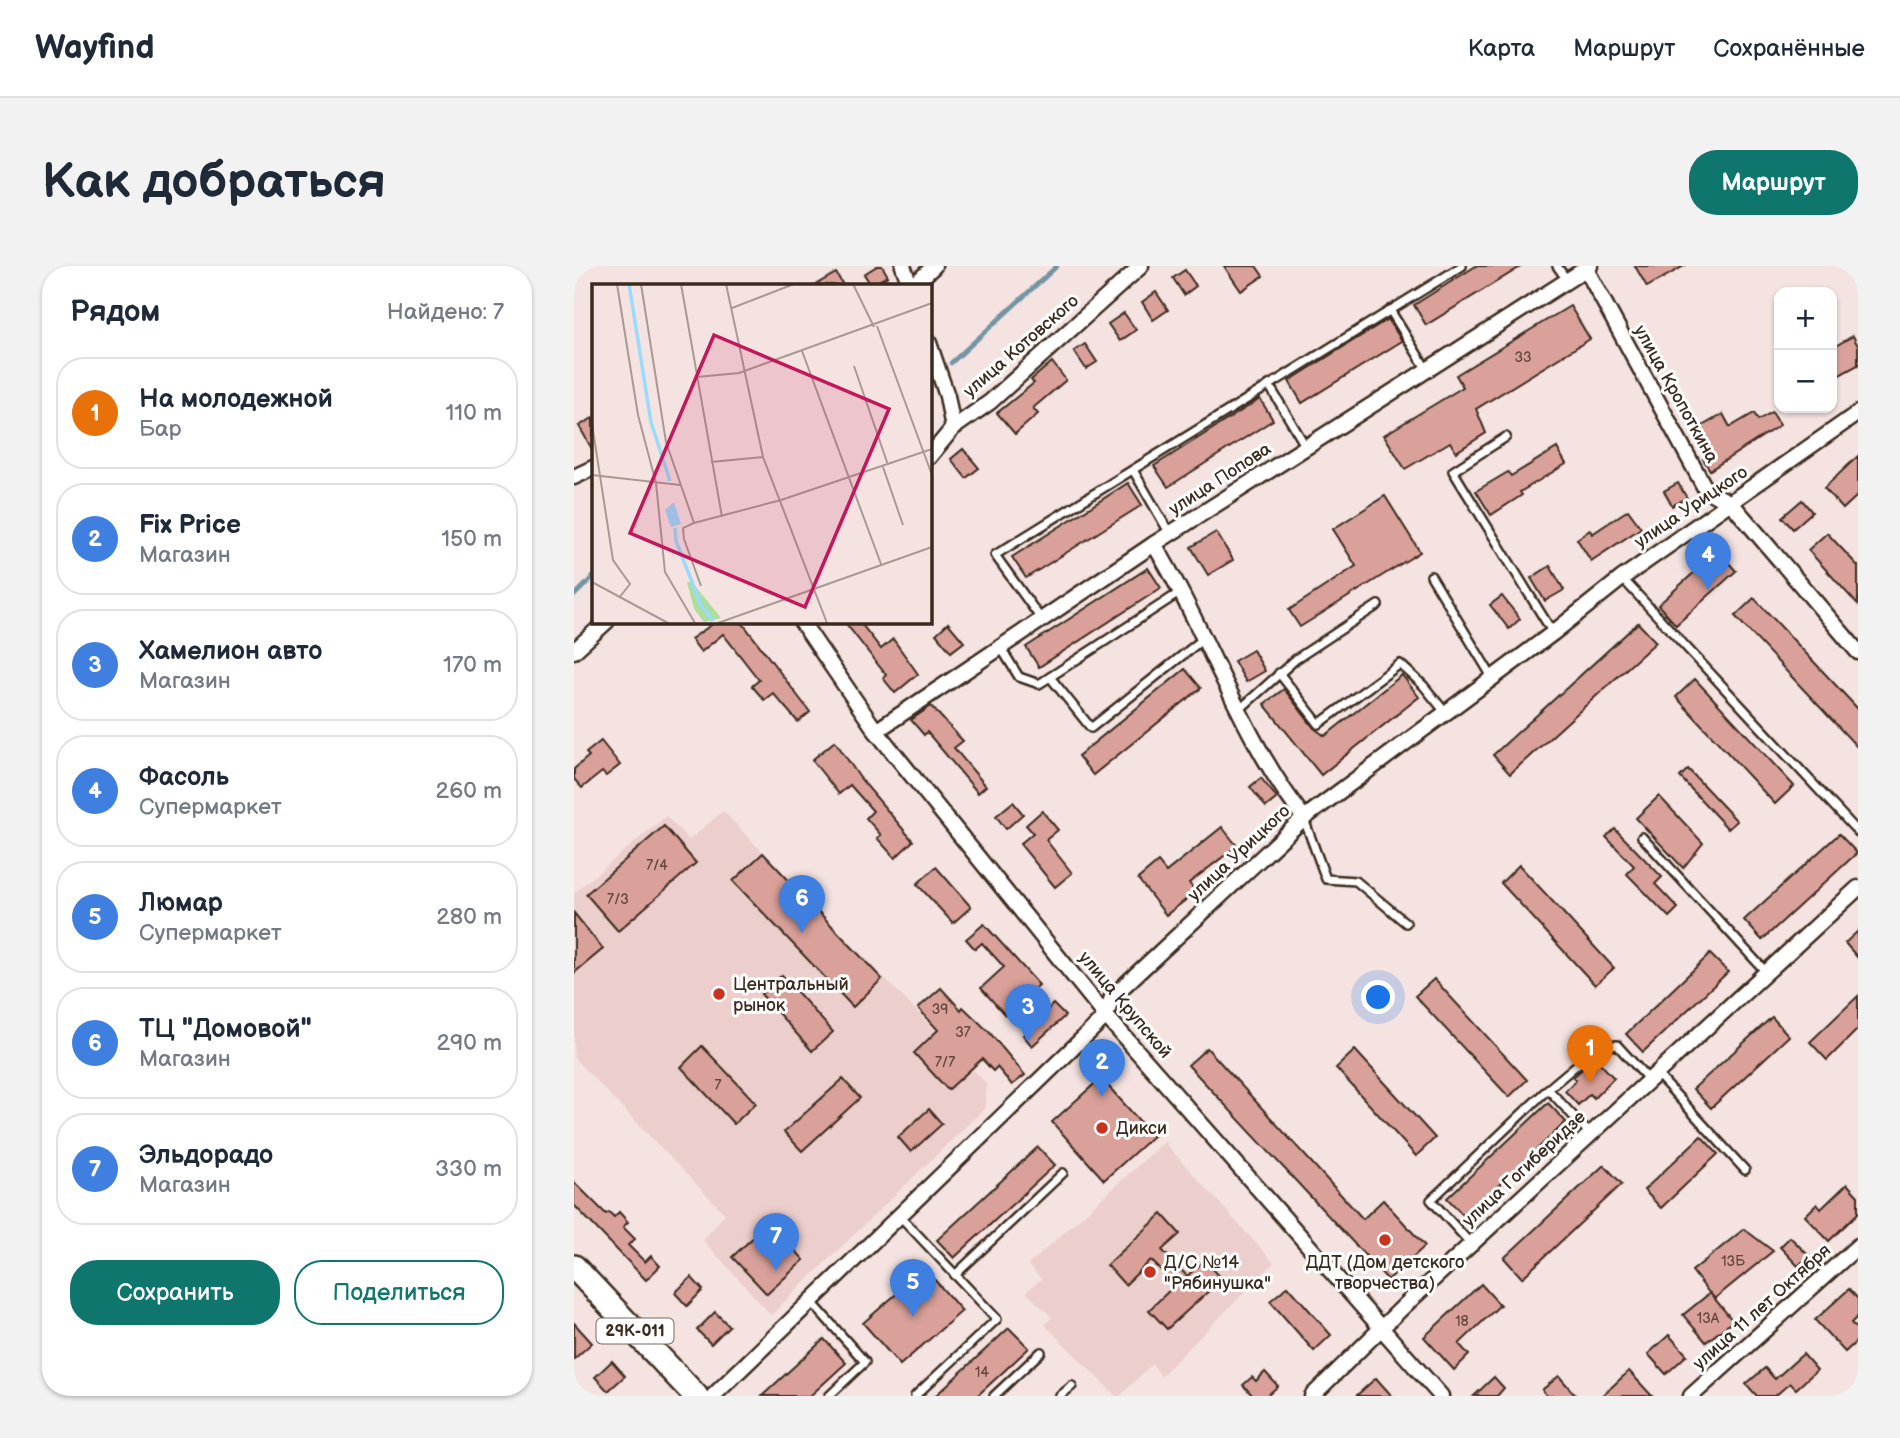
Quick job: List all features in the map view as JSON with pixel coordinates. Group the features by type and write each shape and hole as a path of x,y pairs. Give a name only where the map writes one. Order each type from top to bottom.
{"main road":[{"name":"29К-011","path":"574,1267 696,1396"}],"street":[{"path":"903,266 912,284"},
{"path":"913,284 934,266"},
{"name":"улица Котовского","path":"931,455 953,428 990,401 1141,266"},
{"name":"улица Попова","path":"876,731 1154,544 1588,267"},
{"name":"улица Кропоткина","path":"1588,267 1706,490 1732,504 1858,652"},
{"path":"931,349 947,396 953,428"},
{"name":"улица Урицкого","path":"713,1396 809,1300 1106,1016 1112,997 1304,818 1553,633 1622,578 1732,504 1858,413"},
{"path":"574,477 592,468"},
{"path":"1154,544 1182,591 1262,758 1304,818"},
{"path":"574,651 605,623"},
{"name":"улица Крупской","path":"802,623 876,731 1106,1016 1441,1396"},
{"name":"улица Гогиберидзе","path":"1312,1396 1471,1244 1858,888"},
{"name":"улица 11 лет Октября","path":"1691,1396 1858,1246"}],"lane":[{"path":"1042,620 995,555 1462,266"},
{"path":"1557,266 1567,281"},
{"path":"1390,310 1427,370"},
{"path":"1269,386 1306,447"},
{"path":"1506,437 1453,471 1553,633"},
{"path":"1133,470 1170,534"},
{"path":"1431,576 1492,677"},
{"path":"1622,578 1858,832"},
{"path":"1001,647 1019,677 1039,684 1182,591"},
{"path":"1239,710 1296,659 1378,605"},
{"path":"1051,677 1091,728 1204,639"},
{"path":"1279,673 1319,724 1400,664 1445,712"},
{"path":"1304,818 1326,879 1356,881 1406,923"},
{"path":"1642,837 1766,972"},
{"path":"1471,1244 1431,1200 1548,1089 1598,1047 1617,1045 1653,1077 1745,1170"},
{"path":"1548,1089 1591,1134"},
{"path":"956,1275 1063,1173"},
{"path":"898,1214 997,1319 915,1396"},
{"path":"809,1300 865,1362 829,1396"},
{"path":"994,1396 1041,1352"},
{"path":"1060,1396 1072,1386"}],"shaded area":[{"path":"723,811 986,1083 986,1107 771,1315 703,1240 725,1214 574,1058 574,893 666,816 689,840"},
{"name":"Д/С №14 \"Рябинушка\"","path":"1164,1142 1274,1263 1161,1376 1152,1364 1120,1396 1116,1396 1045,1325 1052,1317 1026,1292 1041,1279 1028,1265"}],"building":[{"path":"882,266 888,276 870,284 864,274"},
{"path":"1224,266 1256,266 1263,276 1241,291"},
{"path":"1476,266 1522,266 1426,325 1414,305"},
{"path":"1635,266 1684,266 1647,287"},
{"path":"1185,270 1196,286 1184,295 1173,278"},
{"path":"836,273 842,284 817,284"},
{"path":"1156,292 1168,310 1153,320 1142,302"},
{"path":"1570,306 1590,339 1476,409 1486,433 1456,452 1450,442 1405,469 1384,435 1463,387 1456,375"},
{"path":"1124,313 1136,330 1120,341 1108,324"},
{"path":"1388,319 1402,341 1302,403 1289,381"},
{"path":"1853,336 1858,346 1858,365 1837,376 1837,350 1837,345"},
{"path":"1085,344 1097,362 1086,369 1074,351"},
{"path":"1052,362 1066,380 1033,408 1038,414 1015,434 997,413 1034,383 1031,380"},
{"path":"1260,399 1273,420 1168,487 1154,466"},
{"path":"1772,412 1780,425 1710,470 1703,459 1707,457 1692,432 1723,414 1730,427 1754,413 1758,420"},
{"path":"592,419 592,449 579,426"},
{"path":"1557,448 1566,464 1520,492 1522,495 1491,515 1476,491 1508,472 1511,476"},
{"path":"963,449 979,468 966,478 951,459"},
{"path":"1858,456 1858,495 1843,509 1824,488"},
{"path":"1128,483 1142,505 1026,578 1012,557"},
{"path":"1678,483 1687,498 1672,506 1664,491"},
{"path":"1385,496 1420,552 1300,627 1289,610 1356,566 1333,529"},
{"path":"1802,500 1812,512 1793,529 1782,517"},
{"path":"1628,510 1641,528 1591,561 1577,539 1590,530 1592,534"},
{"path":"1216,532 1233,560 1208,575 1191,547"},
{"path":"1827,533 1858,566 1858,605 1808,550"},
{"path":"1718,551 1736,571 1676,625 1658,605"},
{"path":"1550,566 1564,590 1545,601 1531,578"},
{"path":"1148,568 1161,588 1039,667 1026,647"},
{"path":"1502,596 1520,619 1509,629 1490,605"},
{"path":"1754,598 1858,709 1858,748 1735,616"},
{"path":"714,623 743,623 810,712 798,722 773,693 764,700 752,686 759,680 723,634 701,652 691,639"},
{"path":"846,623 861,623 881,649 893,639 918,674 895,693 883,678 886,675"},
{"path":"948,623 964,642 951,652 936,634"},
{"path":"1638,623 1656,642 1510,774 1493,755"},
{"path":"1253,650 1265,671 1246,682 1234,661"},
{"path":"1185,669 1201,688 1093,775 1078,756"},
{"path":"1402,675 1419,697 1321,775 1264,704 1284,689 1314,728 1325,736"},
{"path":"1695,679 1794,786 1775,804 1676,697"},
{"path":"931,706 963,741 954,748 986,786 978,793 927,732 924,735 911,720"},
{"path":"601,741 620,765 606,776 602,772 582,788 574,779 574,769 589,756 586,753"},
{"path":"835,741 860,778 913,841 895,858 877,838 881,835 866,818 873,811 850,785 839,794 812,760"},
{"path":"1688,769 1737,821 1728,829 1680,777"},
{"path":"1261,778 1277,798 1266,807 1250,787"},
{"path":"1659,796 1703,843 1683,868 1636,818"},
{"path":"1013,802 1023,814 1006,829 996,816"},
{"path":"1042,811 1058,830 1046,840 1072,873 1055,887 1020,844 1033,833 1026,825"},
{"path":"664,826 696,863 618,931 586,894"},
{"path":"1222,827 1237,846 1189,883 1196,892 1166,915 1138,879 1158,862 1166,872"},
{"path":"1615,829 1662,877 1655,884 1678,908 1669,917 1627,874 1634,866 1606,837"},
{"path":"1839,834 1857,853 1762,940 1744,920"},
{"path":"763,853 882,979 853,1007 733,881"},
{"path":"1519,865 1614,968 1595,985 1501,883"},
{"path":"936,867 971,907 953,923 917,884"},
{"path":"574,913 603,949 574,973"},
{"path":"984,924 1039,985 1005,1015 981,988 1004,967 982,943 975,949 966,939"},
{"path":"1858,931 1858,958 1845,943"},
{"path":"1710,954 1728,972 1643,1052 1626,1034"},
{"path":"782,975 833,1032 812,1051 761,994"},
{"path":"1434,979 1527,1080 1509,1097 1415,996"},
{"path":"941,988 961,1010 963,1007 990,1033 1025,1075 1012,1085 997,1067 993,1071 982,1059 948,1090 914,1053 938,1030 918,1008"},
{"path":"1858,996 1858,1029 1827,1060 1810,1042"},
{"path":"1053,1004 1065,1016 1032,1046 1023,1035"},
{"path":"1772,1017 1789,1036 1711,1108 1693,1089"},
{"path":"702,1046 756,1103 734,1124 681,1067"},
{"path":"1207,1048 1363,1219 1383,1200 1425,1246 1388,1280 1188,1065"},
{"path":"1355,1050 1435,1138 1416,1156 1336,1068"},
{"path":"1595,1058 1614,1078 1594,1098 1590,1094 1578,1105 1565,1091 1576,1080 1573,1077"},
{"path":"1101,1078 1153,1136 1104,1180 1052,1122"},
{"path":"843,1079 860,1098 802,1151 784,1132"},
{"path":"1548,1103 1566,1122 1465,1217 1447,1198"},
{"path":"929,1109 942,1124 911,1152 898,1137"},
{"path":"1701,1136 1718,1154 1661,1208 1644,1190"},
{"path":"1038,1147 1055,1165 954,1258 937,1240"},
{"path":"1604,1165 1622,1184 1522,1278 1504,1258"},
{"path":"574,1182 606,1214 609,1212 614,1217 619,1212 628,1222 623,1227 635,1239 628,1245 645,1262 651,1256 660,1266 646,1280 574,1205"},
{"path":"1847,1184 1858,1196 1858,1213 1829,1241 1805,1216 1817,1204 1821,1209"},
{"path":"1162,1214 1180,1234 1162,1250 1187,1276 1205,1260 1222,1279 1167,1329 1149,1310 1175,1285 1151,1260 1125,1285 1107,1265"},
{"path":"770,1222 804,1260 767,1294 732,1257"},
{"path":"1744,1229 1773,1251 1714,1299 1692,1271"},
{"path":"1790,1237 1809,1256 1798,1266 1780,1247"},
{"path":"925,1269 962,1311 900,1365 863,1323"},
{"path":"691,1277 703,1290 687,1306 675,1293"},
{"path":"1481,1284 1500,1305 1459,1344 1469,1355 1454,1370 1424,1337"},
{"path":"1288,1286 1331,1335 1314,1351 1270,1301"},
{"path":"1849,1289 1858,1299 1858,1316 1851,1323 1858,1330 1858,1340 1845,1352 1815,1320"},
{"path":"1710,1293 1733,1321 1706,1342 1683,1315"},
{"path":"715,1312 729,1326 711,1344 697,1330"},
{"path":"574,1323 592,1343 574,1359"},
{"path":"1009,1328 1029,1348 977,1396 935,1396"},
{"path":"1669,1335 1687,1355 1666,1374 1648,1354"},
{"path":"824,1339 846,1363 810,1396 762,1396"},
{"path":"1803,1354 1817,1370 1796,1389 1790,1383 1775,1396 1757,1396 1746,1384 1765,1368 1775,1379"},
{"path":"612,1361 625,1376 608,1391 595,1377"},
{"path":"1629,1371 1652,1396 1602,1396"},
{"path":"1265,1372 1278,1386 1267,1396 1253,1396 1243,1385 1252,1377 1256,1381"},
{"path":"1559,1376 1576,1396 1547,1396 1542,1390"},
{"path":"1494,1377 1504,1388 1497,1396 1474,1396"},
{"path":"1376,1378 1392,1396 1356,1396"}],"waterway":[{"path":"951,363 1057,266"},
{"path":"574,596 592,578"}],"place":[{"name":"Фасоль","path":"1708,590"},
{"name":"ТЦ \"Домовой\"","path":"802,933"},
{"name":"Центральный рынок","path":"719,994"},
{"name":"Хамелион авто","path":"1028,1042"},
{"name":"На молодежной","path":"1590,1083"},
{"name":"Fix Price","path":"1102,1097"},
{"name":"Дикси","path":"1102,1128"},
{"name":"ДДТ (Дом детского творчества)","path":"1385,1240"},
{"name":"Эльдорадо","path":"776,1271"},
{"name":"Д/С №14 \"Рябинушка\"","path":"1150,1272"},
{"name":"Люмар","path":"913,1317"}]}
